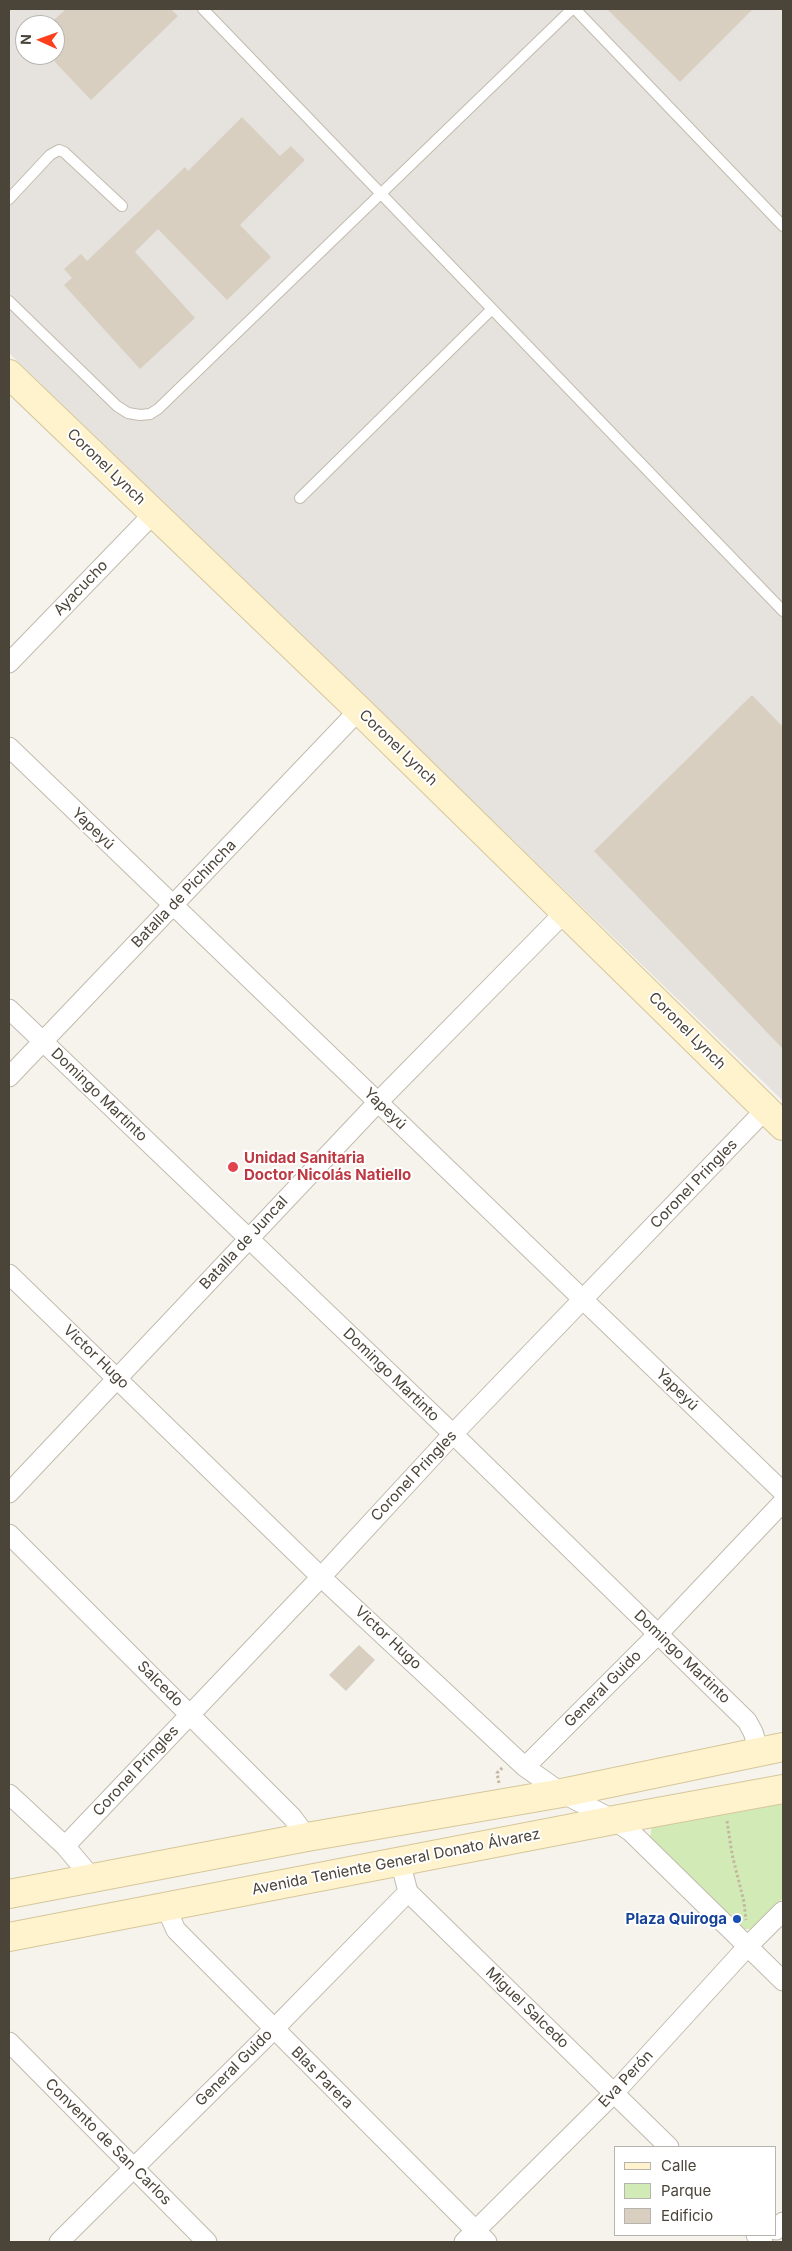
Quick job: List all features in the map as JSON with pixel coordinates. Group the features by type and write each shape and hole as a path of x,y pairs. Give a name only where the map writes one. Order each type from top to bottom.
{"main road":[{"name":"Coronel Lynch","path":"9,374 566,911 774,1118"},
{"path":"9,1894 307,1837 562,1793 771,1749"},
{"name":"Avenida Teniente General Donato Álvarez","path":"9,1937 783,1789"}],"street":[{"name":"Ayacucho","path":"9,663 154,513"},
{"name":"Batalla de Pichincha","path":"9,1077 359,710"},
{"name":"Yapeyú","path":"9,747 783,1492"},
{"name":"Batalla de Juncal","path":"9,1493 378,1102 566,911"},
{"name":"Domingo Martinto","path":"9,1009 453,1434 747,1721 753,1732 771,1749"},
{"name":"Coronel Pringles","path":"65,1846 321,1577 453,1434 584,1300 774,1118"},
{"name":"Victor Hugo","path":"9,1274 321,1577 525,1767 562,1793 614,1820 645,1844 783,1981"},
{"name":"General Guido","path":"525,1767 658,1634 783,1502"},
{"name":"Salcedo","path":"9,1534 292,1817 307,1837"},
{"path":"9,1794 65,1846 92,1878"},
{"path":"400,1861 408,1892"},
{"name":"General Guido","path":"59,2242 273,2030 408,1892"},
{"name":"Miguel Salcedo","path":"408,1892 668,2146"},
{"name":"Blas Parera","path":"164,1906 176,1930 476,2238"},
{"name":"Eva Perón","path":"476,2238 614,2093 748,1946 783,1911"},
{"name":"Convento de San Carlos","path":"9,2042 207,2242"}],"lane":[{"path":"204,9 783,611"},
{"path":"9,301 117,406 128,413 150,414 158,409 381,192 574,9 783,226"},
{"path":"9,199 50,156 59,150 64,152 122,206"},
{"path":"300,498 492,309"}],"path":[{"path":"726,1817 732,1854 744,1902 748,1946"}],"shaded area":[{"path":"9,9 783,9 783,1101 9,353"}],"green space":[{"path":"783,1798 783,1898 753,1929 743,1929 650,1837 652,1826"}],"building":[{"path":"66,9 171,9 178,16 91,100 58,65 65,65 65,15 59,15"},
{"path":"607,9 753,9 680,82"},
{"path":"242,117 280,156 291,146 305,160 240,225 271,257 227,300 158,229 135,252 195,318 140,369 64,285 72,278 64,269 81,254 87,261 185,167 188,171"},
{"path":"752,695 783,727 783,1049 594,851"},
{"path":"359,1645 375,1660 346,1691 329,1675"}],"place":[{"name":"Unidad Sanitaria Doctor Nicolás Natiello","path":"233,1167"},
{"name":"Plaza Quiroga","path":"737,1919"}]}
